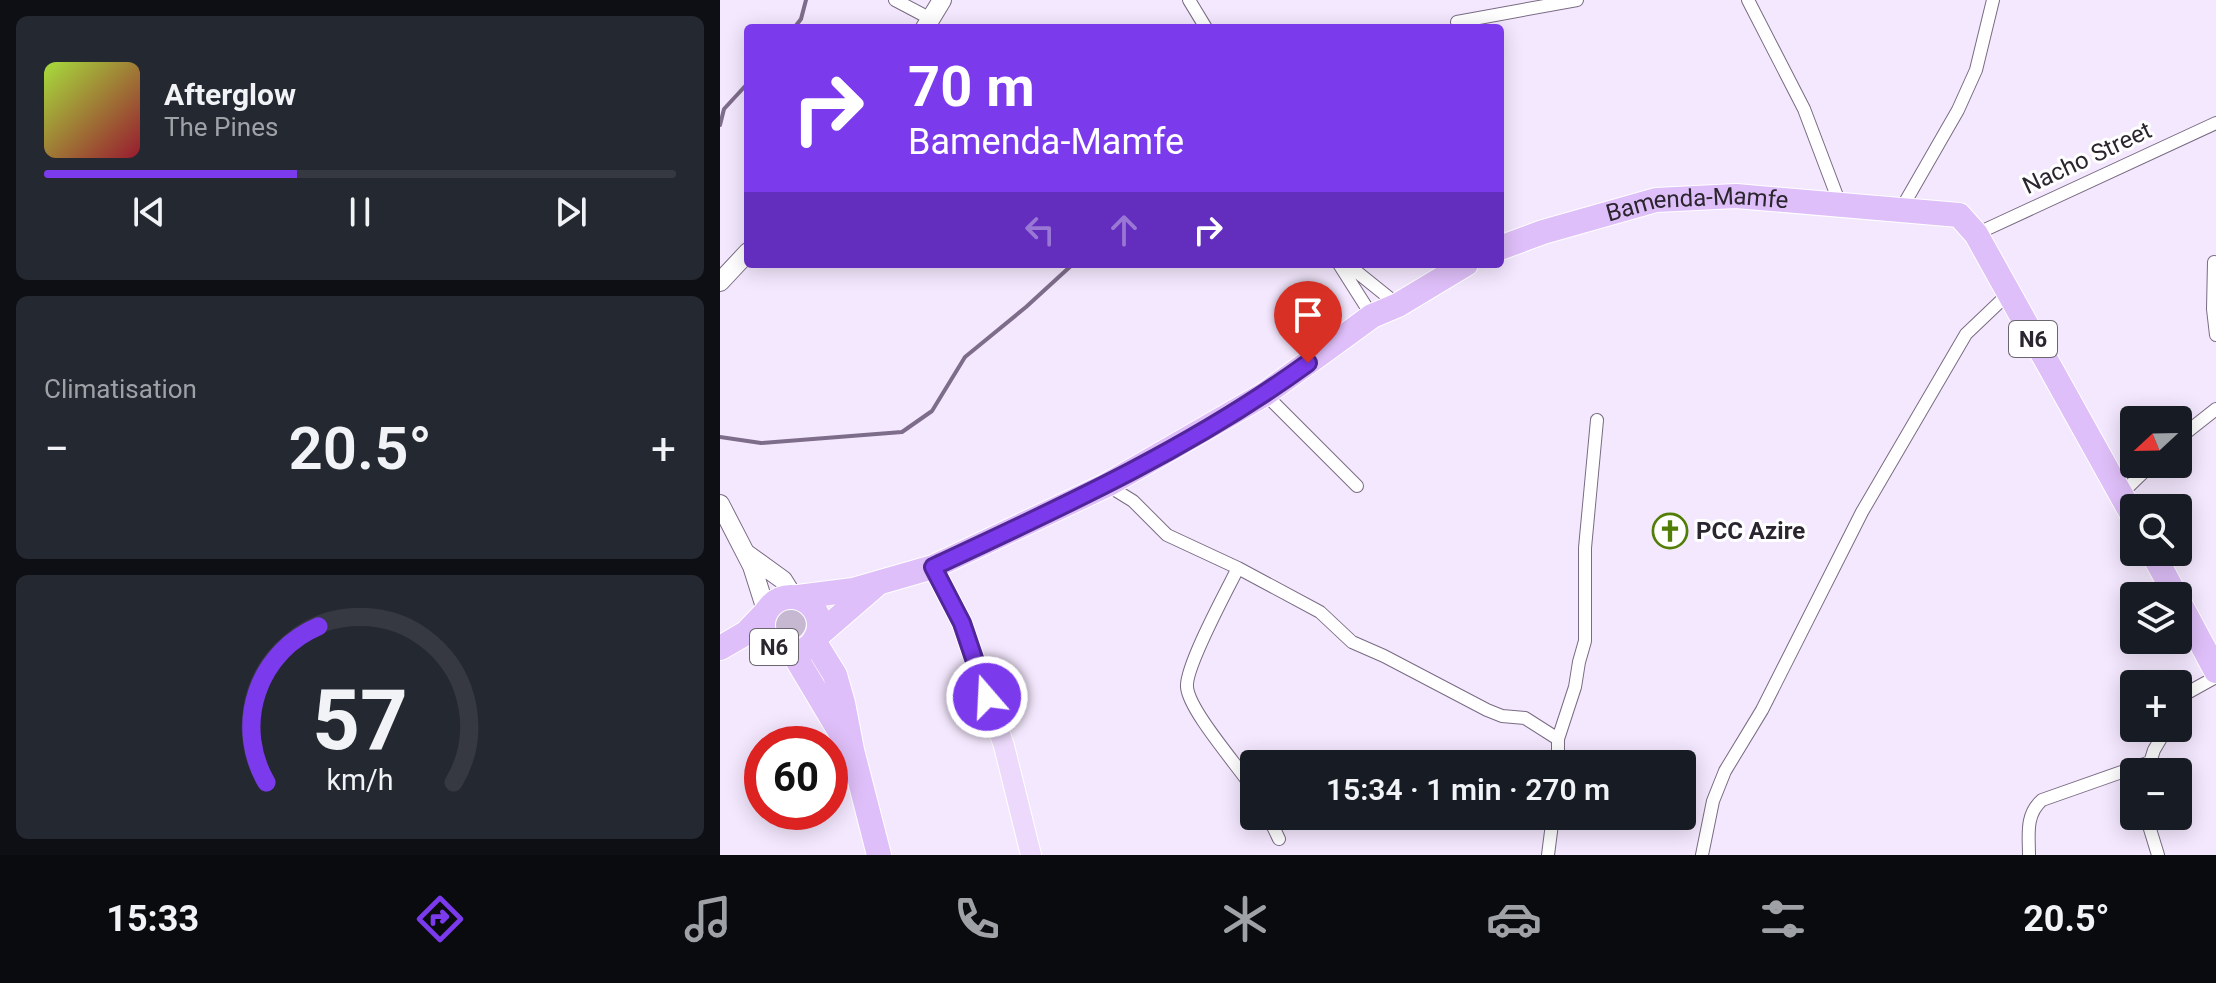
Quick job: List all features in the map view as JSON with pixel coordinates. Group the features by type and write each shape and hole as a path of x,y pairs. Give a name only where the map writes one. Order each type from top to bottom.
{"highway":[{"name":"Bamenda-Mamfe","path":"1504,247 1543,232 1656,200 1736,196 1902,207 1959,215 1976,234 2121,494"},
{"name":"N6","path":"720,650 746,633 778,599 877,585 933,567 1107,485 1265,394 1372,316 1398,305 1459,268"},
{"name":"N6","path":"720,650 799,644 877,585"},
{"name":"N6","path":"796,597 807,601 814,609 819,627 799,644"},
{"name":"N6","path":"766,612 763,631 799,644"},
{"path":"2192,627 2216,674"},
{"path":"799,644 833,723 852,750 879,855"}],"main road":[{"path":"928,23 942,0"},
{"path":"720,282 744,256"},
{"path":"720,504 752,566 766,612"},
{"path":"744,552 783,580 796,597"},
{"path":"933,567 967,637 1004,746 1031,855"}],"street":[{"path":"895,0 928,23"},
{"path":"1189,0 1204,24"},
{"path":"1457,22 1577,0"},
{"path":"1748,0 1804,109 1840,204"},
{"path":"1902,207 1958,110 1976,70 1993,0"},
{"name":"Nacho Street","path":"1976,234 2216,123"},
{"path":"2214,262 2216,335"},
{"path":"1342,268 1372,316"},
{"path":"1352,268 1398,305"},
{"path":"1702,855 1713,801 1725,771 1762,710 1862,512 1966,334 2008,294"},
{"path":"1265,394 1357,486"},
{"path":"2192,428 2216,409"},
{"path":"1558,750 1558,739 1575,687 1585,641 1585,548 1597,420"},
{"path":"2121,494 2138,478"},
{"path":"1107,485 1133,501 1167,535 1238,568 1320,612 1352,642 1487,710 1502,716 1525,718 1558,739"},
{"path":"1238,568 1191,666 1187,688 1201,717 1240,771"},
{"path":"2192,690 2216,674"},
{"path":"2029,855 2029,819 2034,807 2042,800 2120,776"},
{"path":"1275,830 1279,839"},
{"path":"1548,855 1551,830"},
{"path":"2150,830 2158,855"}],"shaded area":[{"path":"789,606 801,611 806,623 801,635 789,640 777,635 772,623 777,611"}],"waterway":[{"path":"797,24 806,0"},
{"path":"720,125 724,109 744,87"},
{"path":"720,437 761,443 902,432 932,411 965,357 1069,268"}],"place":[{"name":"PCC Azire","path":"1670,531"}],"route":[{"path":"987,697 962,623 933,567 1107,485 1265,394 1308,363"}]}
